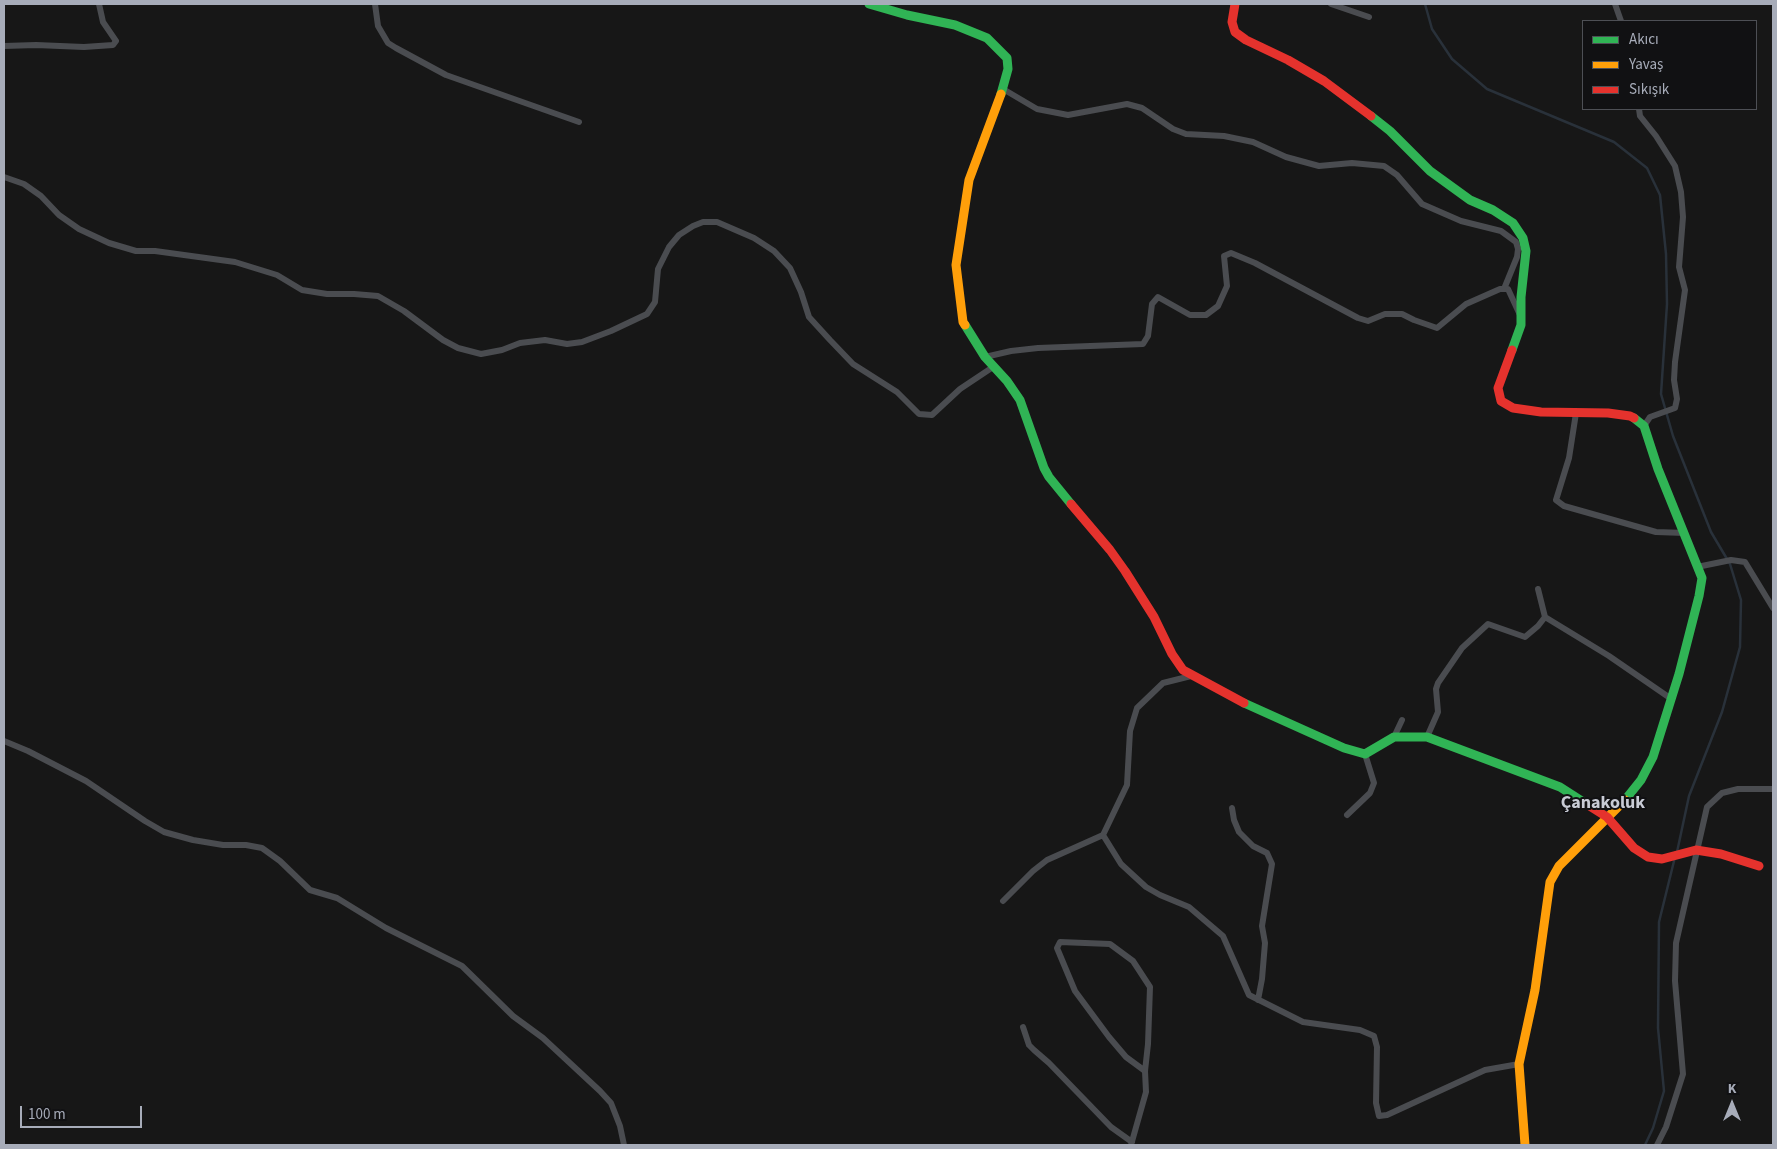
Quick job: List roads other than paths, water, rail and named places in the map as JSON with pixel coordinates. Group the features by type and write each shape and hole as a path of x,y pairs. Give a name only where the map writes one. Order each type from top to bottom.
{"street":[{"path":"4,46 36,45 84,48 112,45 116,40 104,22 99,4"},
{"path":"375,4 378,26 388,43 396,48 446,74 579,122"},
{"path":"869,4 906,15 954,25 987,38 1007,58 1008,69 1003,89 969,180 956,265 964,322 985,357 1007,381 1020,400 1044,468 1049,477 1115,557 1154,617 1172,654 1183,670 1259,711 1344,748 1365,754 1394,737 1427,737 1560,787 1607,818 1634,848 1648,857 1662,859 1696,850 1721,854 1759,866"},
{"path":"1235,4 1232,22 1234,32 1324,81 1390,131 1430,170 1470,200 1493,210 1513,223 1523,238 1526,251 1521,297 1521,325 1498,388 1502,401 1512,408 1541,412 1608,413 1630,416 1644,426 1658,469 1702,578 1679,674 1653,757 1641,780 1624,801 1559,866 1550,882 1535,990 1519,1064 1525,1145"},
{"path":"1331,4 1370,17"},
{"path":"1615,4 1621,20"},
{"path":"1003,89 1037,109 1068,115 1128,104 1142,108 1186,134 1224,136 1253,142 1286,157 1319,166 1352,163 1384,166 1397,175 1422,204 1461,221 1501,230 1516,242 1518,249 1516,257 1504,289"},
{"path":"1639,110 1640,116 1656,136 1675,166 1681,192 1683,217 1679,267 1685,290 1675,362 1675,408 1650,417 1644,426"},
{"path":"4,177 24,184 41,196 59,215 79,229 109,243 136,251 155,251 234,262 277,275 302,290 327,294 378,296 404,311 443,340 458,348 481,354 502,350 520,343 545,340 568,344 582,342 611,332 647,314 655,302 658,269 669,247 679,235 693,226 703,222 717,222 754,238 774,251 790,268 802,292 809,317 853,364 898,392 919,414 932,415 960,389 993,367"},
{"path":"985,357 1011,351 1038,348 1143,344 1148,336 1152,304 1158,297 1190,314 1206,314 1218,306 1227,286 1224,256 1231,253 1255,263 1358,318 1368,321 1385,314 1402,314 1437,328 1466,304 1500,289 1508,290 1521,317"},
{"path":"1576,413 1569,458 1556,500 1564,506 1656,532 1685,533"},
{"path":"1697,567 1731,560 1745,562 1773,608"},
{"path":"1538,589 1546,616 1670,698"},
{"path":"1427,737 1438,712 1436,688 1462,648 1488,624 1526,637 1546,616"},
{"path":"1003,901 1047,860 1103,835 1127,785 1130,731 1137,708 1163,683 1191,676"},
{"path":"1394,737 1402,720"},
{"path":"4,741 28,751 86,781 164,832 193,840 223,845 246,845 262,848 280,861 310,890 337,898 386,928 462,966 513,1016 543,1038 611,1103 620,1126 624,1145"},
{"path":"1347,815 1370,793 1374,783 1365,754"},
{"path":"1656,1145 1666,1127 1683,1074 1675,981 1676,943 1707,807 1722,793 1738,789 1773,789"},
{"path":"1232,808 1239,832 1253,846 1267,853 1272,864 1262,926 1265,943 1258,1000"},
{"path":"1103,835 1121,864 1146,887 1189,907 1223,936 1249,995 1303,1022 1360,1030 1374,1036 1377,1047 1376,1103 1379,1116 1388,1115 1485,1070 1519,1064"},
{"path":"1023,1027 1029,1045 1111,1127 1131,1144 1146,1092 1145,1071 1150,987 1134,961 1110,944 1060,942 1057,948 1075,990 1109,1037 1126,1056 1145,1071"}],"waterway":[{"path":"1425,4 1432,29 1452,59 1487,89 1614,142 1647,168 1660,195 1666,254 1667,304 1661,394 1673,436 1711,532 1730,564 1741,600 1740,647 1722,712 1689,796 1677,852"},
{"path":"1645,1145 1653,1128 1664,1091 1658,1028 1659,922 1675,857"}],"district":[{"name":"Çanakoluk","path":"1603,804"}]}
